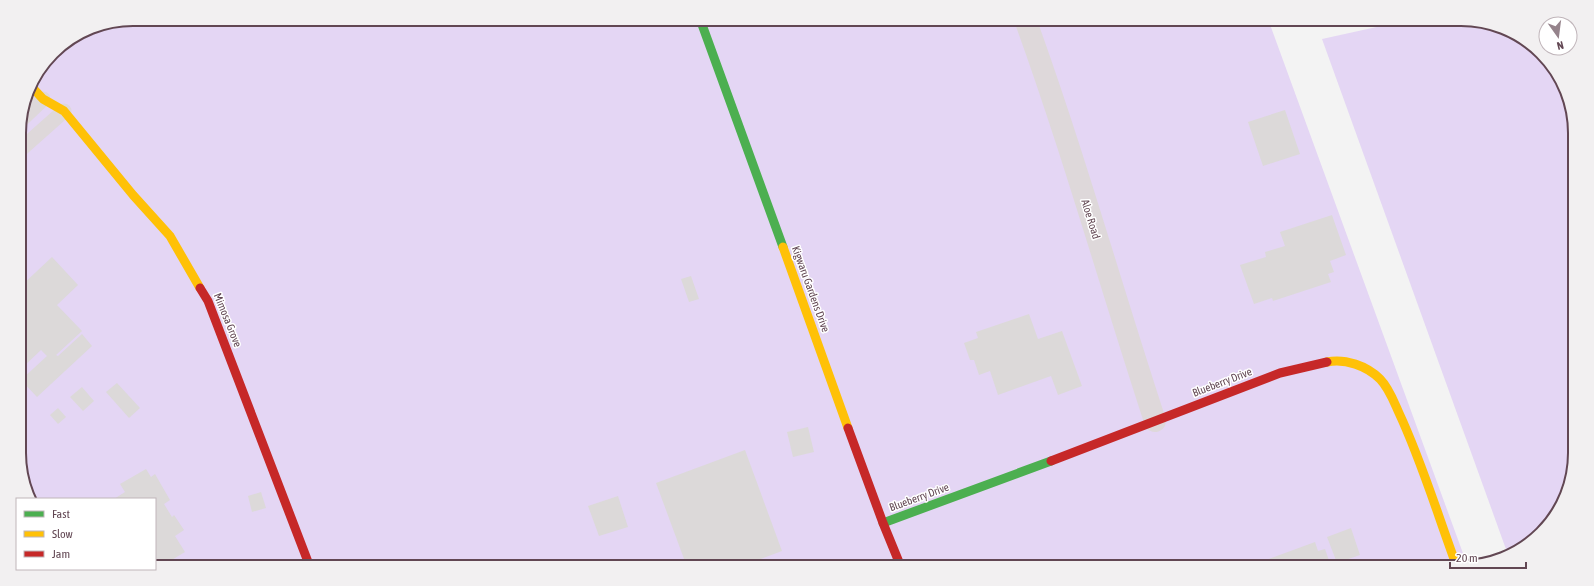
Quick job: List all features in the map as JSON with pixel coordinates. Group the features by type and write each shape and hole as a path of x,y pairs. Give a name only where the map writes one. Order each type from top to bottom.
{"street":[{"name":"Kigwaru Gardens Drive","path":"703,26 883,523 898,560"},
{"name":"Aloe Road","path":"1027,26 1055,105 1155,421"},
{"name":"Mimosa Grove","path":"35,91 43,99 64,111 133,195 170,236 208,301 307,560"},
{"name":"Blueberry Drive","path":"883,523 1001,480 1280,374 1333,361 1356,364 1370,370 1380,379 1388,390 1407,430 1454,560"}],"lane":[{"path":"28,112 43,99"},
{"path":"26,145 64,111"}],"shaded area":[{"path":"133,26 1271,26 1465,560 156,560 156,498 36,498 32,488 28,474 26,453 26,126 30,105 40,79 57,57 79,40 92,34 112,28"},
{"path":"1381,26 1468,26 1482,28 1508,37 1521,44 1532,53 1550,73 1560,92 1567,119 1568,133 1567,467 1562,488 1550,513 1537,529 1515,546 1506,550 1322,39"}],"building":[{"path":"1285,110 1300,154 1263,166 1248,122"},
{"path":"1332,215 1346,255 1330,261 1334,272 1328,274 1331,282 1273,301 1272,298 1254,304 1240,265 1266,257 1265,252 1285,246 1280,232"},
{"path":"52,257 78,285 57,305 82,331 56,355 58,356 82,334 92,346 37,397 26,385 26,375 47,356 41,350 26,364 26,281"},
{"path":"691,276 699,299 689,302 681,279"},
{"path":"1029,314 1038,339 1062,331 1082,386 1058,395 1051,376 998,395 990,371 979,375 974,360 970,360 964,343 978,338 976,332"},
{"path":"117,383 140,408 129,418 106,392"},
{"path":"82,387 94,401 83,411 70,397"},
{"path":"58,408 66,417 58,424 50,415"},
{"path":"808,427 814,452 793,457 787,432"},
{"path":"745,450 782,551 758,560 684,560 656,483"},
{"path":"146,469 151,477 155,474 170,500 164,504 172,517 174,515 184,530 175,536 185,552 172,560 156,560 156,498 116,498 125,492 120,484"},
{"path":"261,492 266,508 252,512 248,496"},
{"path":"618,496 628,527 599,536 588,506"},
{"path":"1351,528 1360,555 1346,560 1336,560 1327,537"},
{"path":"1315,542 1318,551 1325,549 1329,560 1266,560"}],"traffic: fast":[{"path":"703,26 783,247"},
{"path":"883,523 1051,461"}],"traffic: slow":[{"path":"35,90 43,99 64,111 133,195 170,236 200,288"},
{"path":"783,247 848,428"},
{"path":"1327,362 1341,361 1355,364 1375,374 1386,387 1415,451 1455,560"}],"traffic: jam":[{"path":"200,288 208,301 307,560"},
{"path":"1051,461 1280,373 1327,362"},
{"path":"848,428 898,560"}]}
